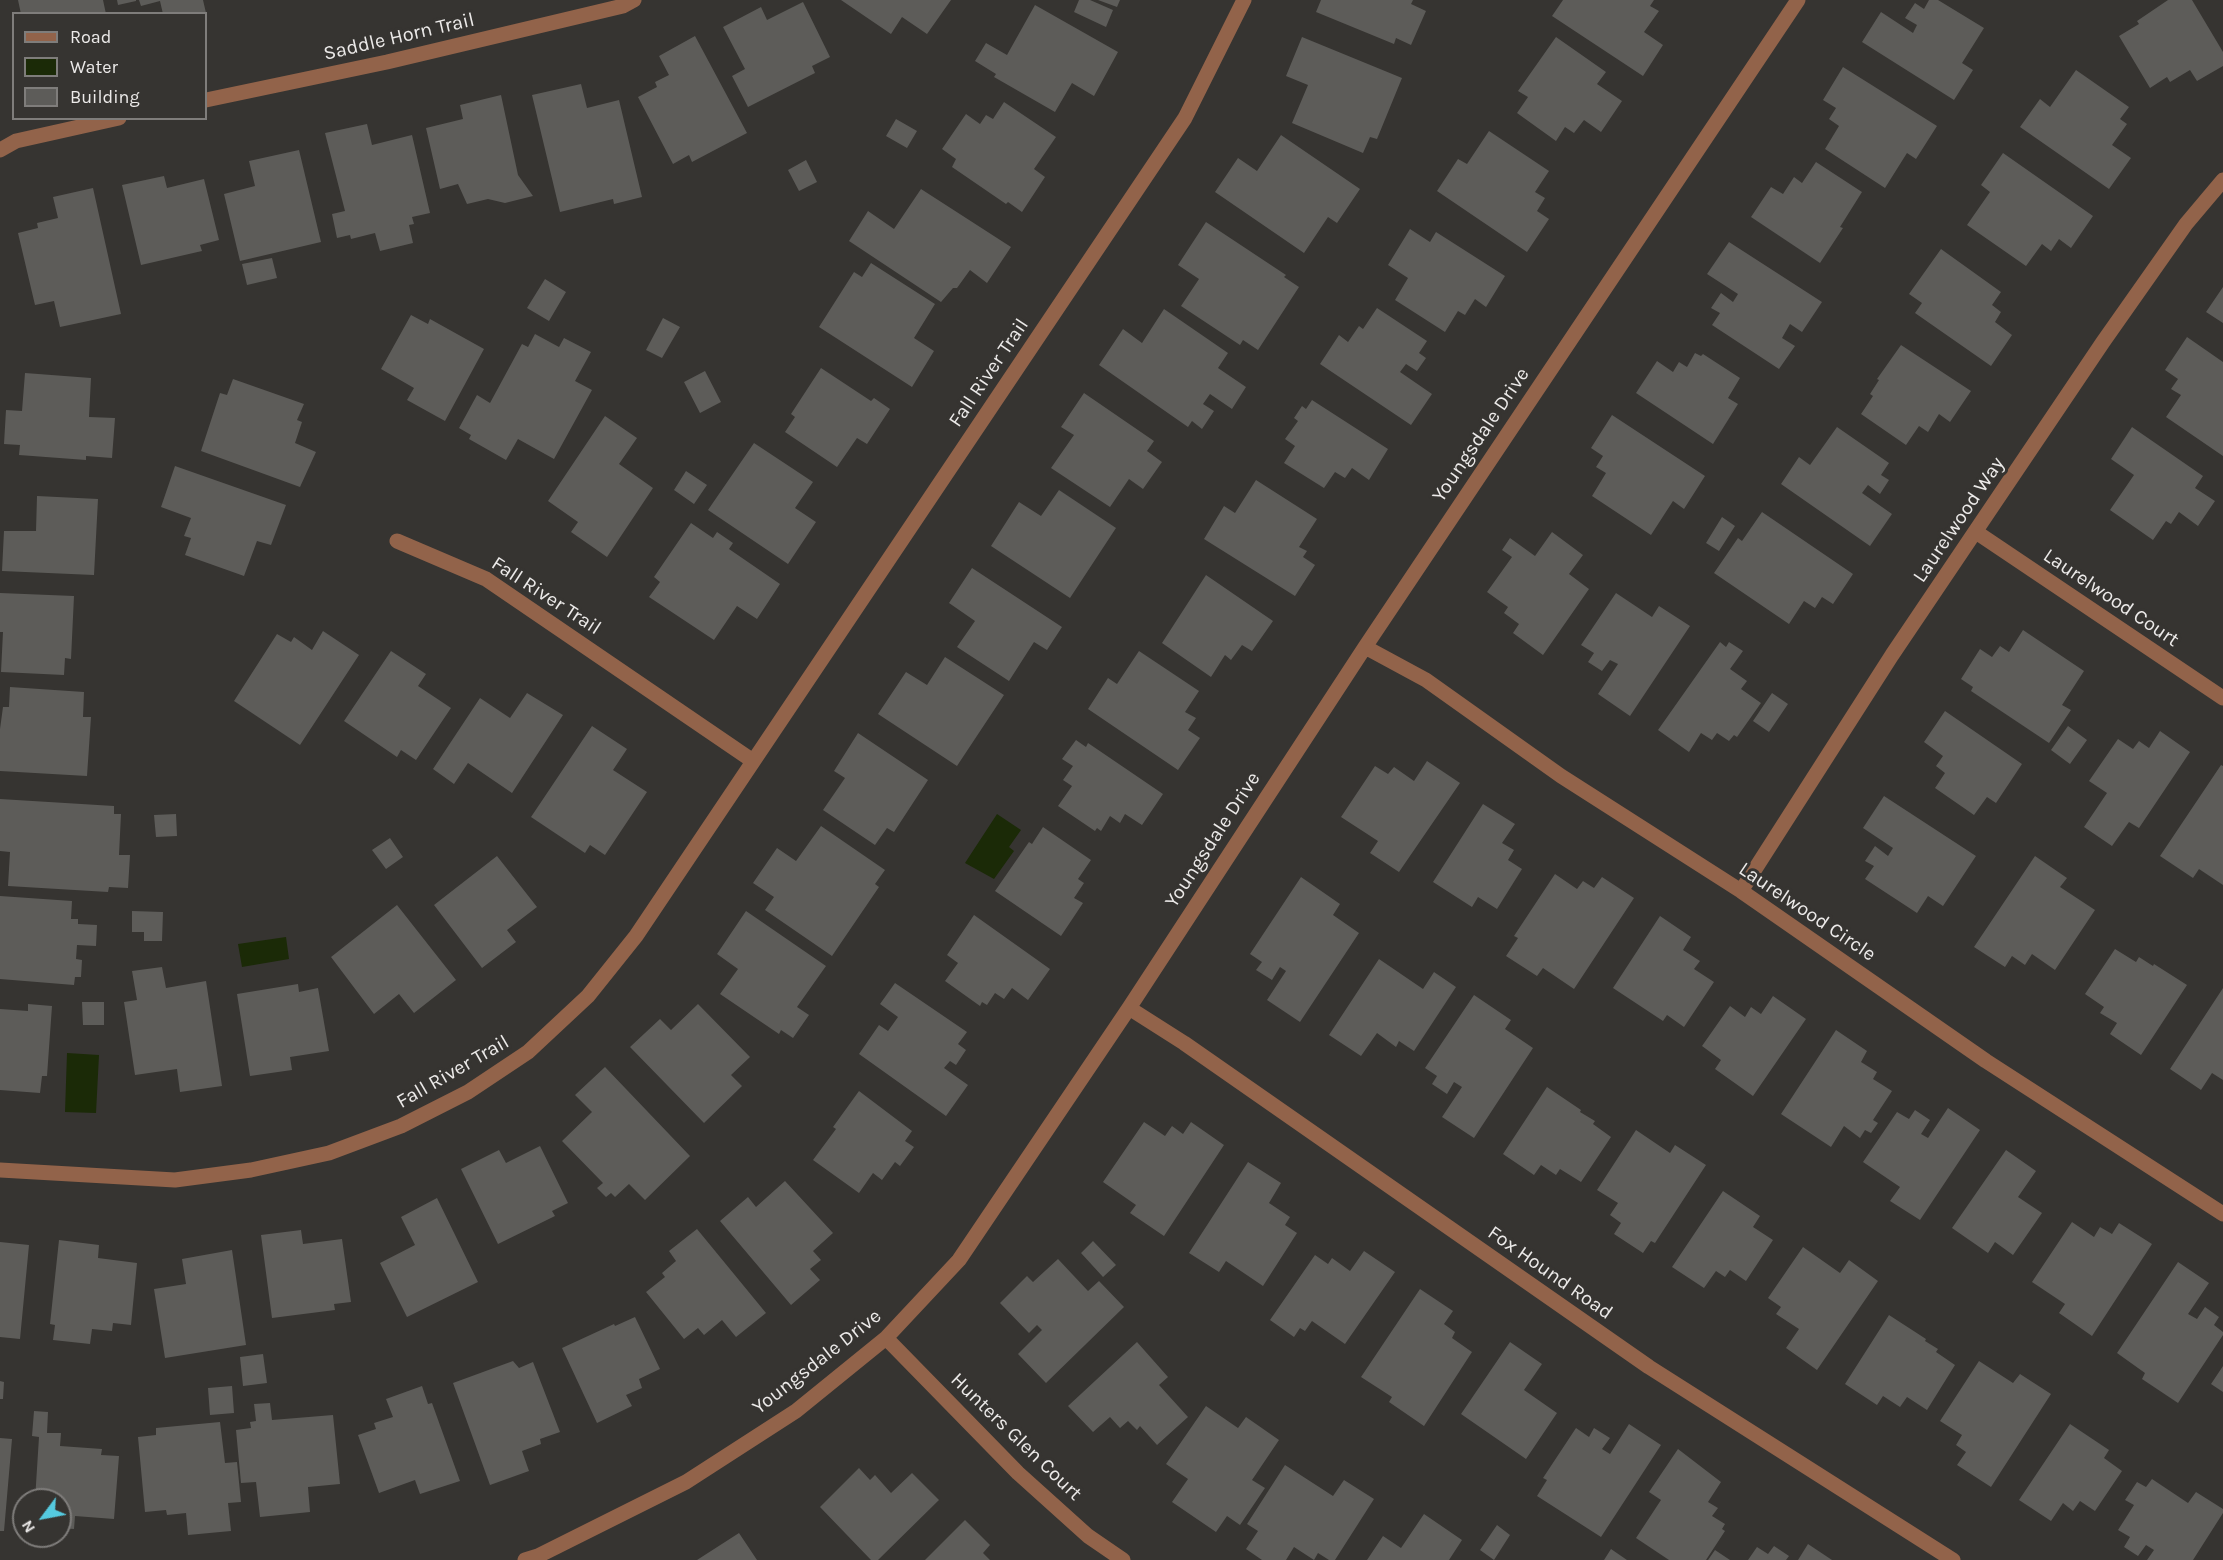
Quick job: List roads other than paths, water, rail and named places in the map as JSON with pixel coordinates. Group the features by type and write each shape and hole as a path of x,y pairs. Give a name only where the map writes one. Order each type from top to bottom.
{"street":[{"name":"Saddle Horn Trail","path":"207,100 387,62 622,6 634,0"},
{"name":"Fall River Trail","path":"0,1170 175,1180 251,1170 329,1153 401,1126 468,1092 528,1052 588,996 636,936 1185,118 1244,0"},
{"name":"Youngsdale Drive","path":"534,1559 686,1482 796,1410 886,1338 958,1260 1129,1008 1365,647 1798,0"},
{"path":"0,150 15,141 110,120"},
{"name":"Laurelwood Way","path":"1741,891 1892,655 2145,280 2186,224 2223,180"},
{"name":"Laurelwood Court","path":"1976,532 2223,698"},
{"name":"Fall River Trail","path":"397,541 486,579 753,761"},
{"name":"Laurelwood Circle","path":"1365,647 1425,680 1561,776 1741,891 1986,1061 2223,1214"},
{"name":"Fox Hound Road","path":"1129,1008 1649,1367 1953,1560"},
{"name":"Hunters Glen Court","path":"886,1338 1018,1473 1088,1536 1123,1560"}],"water":[{"path":"997,814 1021,830 1009,847 1014,851 994,879 965,863"},
{"path":"286,937 289,959 242,967 238,944"},
{"path":"67,1053 99,1055 96,1113 65,1112"}]}
